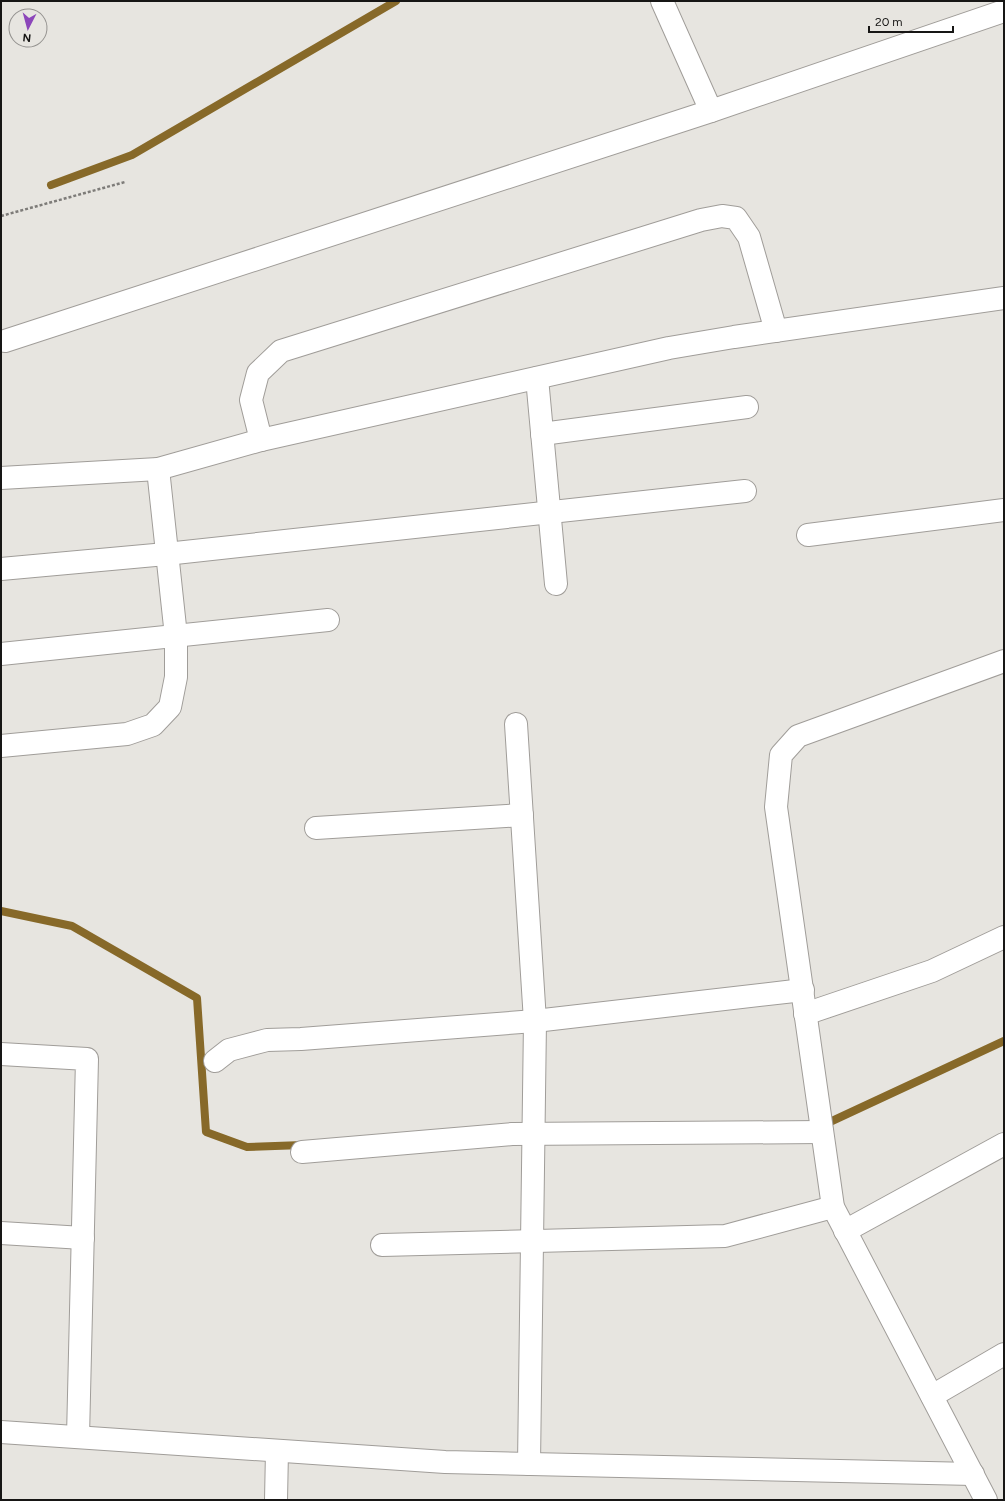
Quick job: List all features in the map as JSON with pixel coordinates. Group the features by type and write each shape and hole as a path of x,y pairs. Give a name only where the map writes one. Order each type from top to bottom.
{"street":[{"path":"662,1 711,111"},
{"path":"5,341 711,111 1004,11"},
{"path":"261,440 251,400 258,373 281,351 701,220 722,216 736,218 749,237 776,331"},
{"path":"1,478 158,470 261,440 669,348 1004,298"},
{"path":"537,378 556,584"},
{"path":"542,434 747,407"},
{"path":"1,746 127,734 153,725 170,707 176,677 176,636 158,470"},
{"path":"1,569 166,554 745,491"},
{"path":"808,535 1004,510"},
{"path":"1,654 328,620"},
{"path":"986,1500 833,1207 776,808 781,754 798,736 1004,661"},
{"path":"516,724 535,1021 529,1464"},
{"path":"316,828 522,815"},
{"path":"805,1014 932,971 1004,937"},
{"path":"215,1061 229,1050 267,1040 535,1021 803,990"},
{"path":"1,1054 87,1059 78,1437"},
{"path":"302,1152 505,1134 822,1132"},
{"path":"845,1231 1004,1144"},
{"path":"382,1245 725,1236 833,1207"},
{"path":"1,1233 83,1238"},
{"path":"932,1396 1004,1354"},
{"path":"1,1432 445,1462 973,1474"},
{"path":"276,1500 277,1451"}],"path":[{"path":"1,216 125,182"}],"waterway":[{"path":"51,185 132,155 396,1"},
{"path":"1,911 72,926 197,998 206,1132 247,1147 303,1145"},
{"path":"832,1121 1004,1041"}]}
